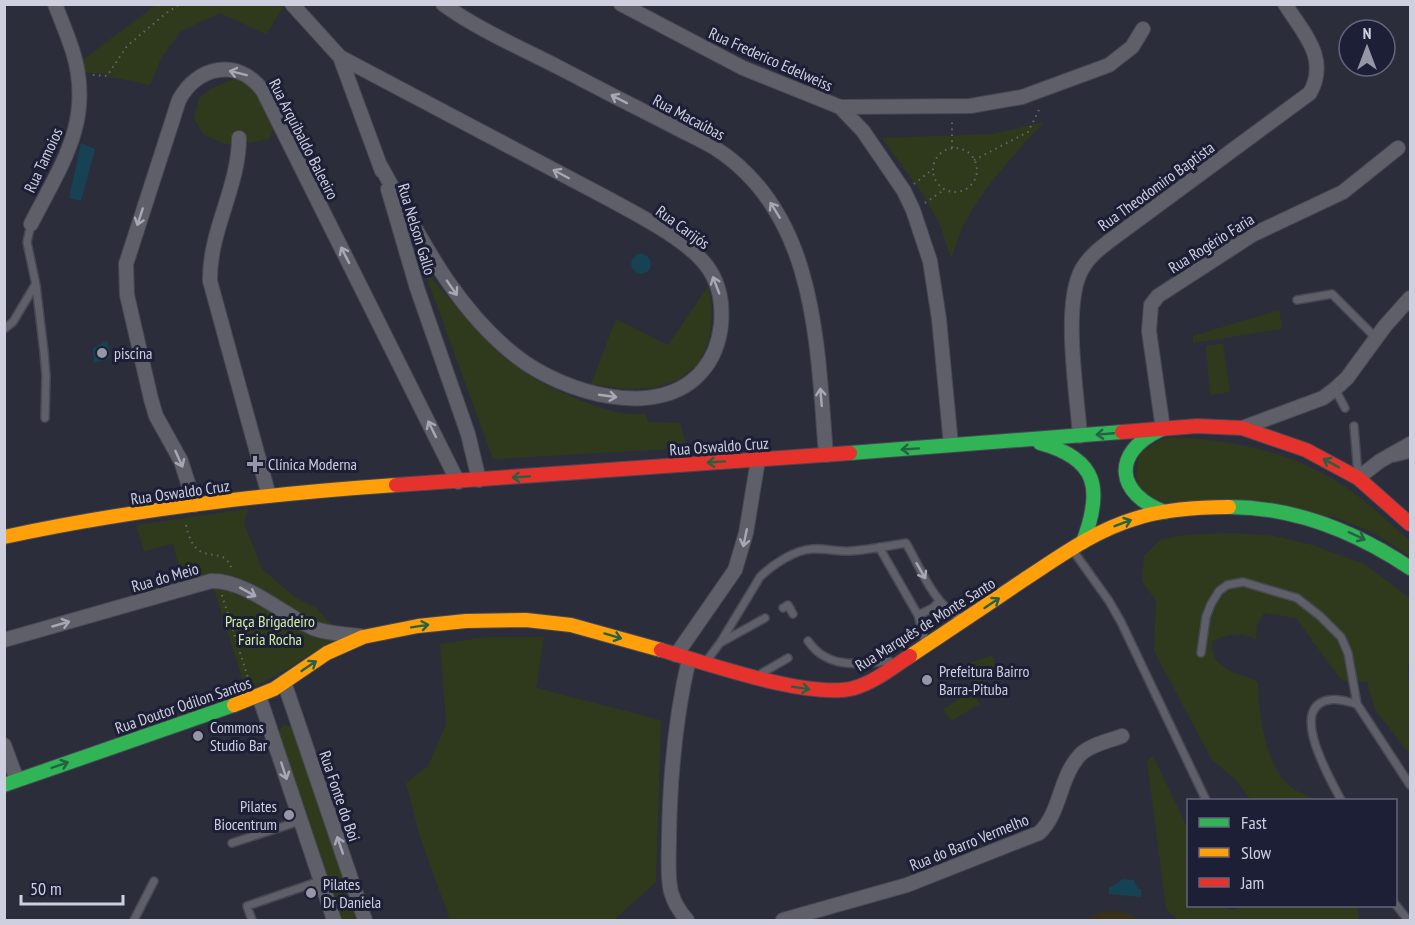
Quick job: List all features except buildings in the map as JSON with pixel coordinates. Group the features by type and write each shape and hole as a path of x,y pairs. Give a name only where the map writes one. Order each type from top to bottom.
{"main road":[{"name":"Rua Oswaldo Cruz","path":"4,537 189,506 312,491 1197,426 1242,428 1306,450 1358,478 1410,524"},
{"path":"1163,429 1136,444 1131,452 1127,469 1131,488 1136,496 1152,507 1165,512"},
{"path":"1023,440 1053,445 1079,459 1086,468 1092,480 1095,506 1090,526 1077,545"},
{"name":"Rua Marquês de Monte Santo","path":"363,637 442,622 549,621 592,630 791,687 836,691 855,688 875,679 1077,545 1121,523 1165,512 1193,508 1240,507 1275,510 1304,516 1353,534 1396,557 1410,568"},
{"name":"Rua Doutor Odilon Santos","path":"11,782 257,697 327,653 363,637"}],"street":[{"name":"Rua Tamoios","path":"32,224 73,140 80,105 73,51 55,4"},
{"name":"Rua Nelson Gallo","path":"292,4 340,57 380,165 417,288 468,434 479,480"},
{"name":"Rua Macaúbas","path":"443,4 504,39 715,148 748,175 764,193 779,214 793,243 803,272 818,353 826,455"},
{"name":"Rua Frederico Edelweiss","path":"621,4 742,68 840,107 862,131 904,191 913,210 930,261 936,288 951,445"},
{"name":"Rua Theodomiro Baptista","path":"1080,436 1072,302 1075,285 1082,268 1093,254 1108,242 1310,93 1315,83 1318,61 1314,50 1285,4"},
{"path":"840,107 952,107 1005,101 1051,87 1108,64 1132,47 1143,29"},
{"name":"Rua Carijós","path":"340,57 609,199 691,250 716,280 721,296 720,334 716,350 709,363 685,387 669,394 635,399 594,393 535,370 498,342 453,291 430,255 380,165"},
{"name":"Rua Arquibaldo Baleeiro","path":"189,506 181,461 156,416 151,399 130,312 126,264 179,100 186,87 196,79 218,70 244,73 255,80 263,91 458,482"},
{"path":"239,138 236,169 218,224 209,264 210,281 269,496"},
{"name":"Rua Rogério Faria","path":"1163,429 1149,324 1151,305 1158,296 1252,235 1343,192 1398,148"},
{"path":"1242,428 1323,398 1335,389 1410,298"},
{"path":"1358,478 1380,461 1410,444"},
{"path":"687,921 671,892 669,841 674,739 683,657 735,570 746,533 758,460"},
{"name":"Rua do Meio","path":"4,640 211,581 236,585 314,628 330,633 363,637"},
{"name":"Rua Fonte do Boi","path":"284,682 365,921"},
{"path":"257,697 334,921"},
{"name":"Rua do Barro Vermelho","path":"783,921 907,885 1039,833 1049,821 1069,773 1080,755 1122,736"},
{"path":"4,745 11,782"}],"lane":[{"path":"32,224 27,242 36,285 46,376 45,418"},
{"path":"4,329 13,322 36,285"},
{"path":"1297,300 1332,294 1376,338"},
{"path":"1335,389 1345,408"},
{"path":"1354,426 1358,478"},
{"path":"1380,461 1410,454"},
{"path":"704,663 720,644 760,577 769,568 804,550 850,551 906,543 939,601 951,613 965,621"},
{"path":"1077,545 1121,622 1205,799"},
{"path":"879,547 918,615 926,646"},
{"path":"1201,653 1208,610 1219,591 1227,585 1243,582 1297,598 1341,636 1348,653 1357,704 1410,785"},
{"path":"918,615 933,608 939,601"},
{"path":"783,608 788,605 793,614"},
{"path":"720,644 765,618"},
{"path":"808,645 834,661 852,665 904,660"},
{"path":"755,677 788,658"},
{"path":"1340,799 1315,743 1310,725 1311,713 1319,704 1330,700 1357,704"},
{"path":"232,843 300,821"},
{"path":"134,921 154,881"},
{"path":"252,921 247,906 320,881"},
{"path":"1397,907 1408,921"}],"path":[{"path":"89,75 107,76 127,46 180,4"},
{"path":"974,160 1028,132 1051,87"},
{"path":"952,107 952,148"},
{"path":"952,148 965,151 974,160 976,173 970,185 958,191 945,189 936,181 933,169 940,153 952,148"},
{"path":"904,191 933,169"},
{"path":"913,210 945,189"},
{"path":"189,506 189,540 194,548 201,552 223,556 227,559 231,564 236,585"},
{"path":"218,581 257,697"}],"green space":[{"path":"279,4 283,8 266,34 220,13 181,31 161,58 150,85 107,76 107,74 81,72 80,62 156,5"},
{"path":"236,78 252,85 259,93 272,122 273,130 269,139 248,143 242,131 238,130 232,143 228,145 204,135 194,119 199,98 212,88"},
{"path":"1044,122 981,196 964,224 951,258 939,222 922,193 882,138 993,134"},
{"path":"424,270 489,342 517,367 544,384 590,404 621,413 645,414 648,422 680,423 687,448 493,459"},
{"path":"708,286 712,311 709,341 699,363 678,380 654,388 625,389 591,384 616,319 668,345"},
{"path":"1279,310 1282,329 1193,343 1193,336"},
{"path":"1223,343 1230,392 1210,395 1206,346"},
{"path":"1176,437 1247,446 1313,468 1354,493 1383,517 1410,541 1410,553 1408,555 1374,533 1335,517 1167,502 1148,496 1142,492 1137,481 1139,454 1162,439"},
{"name":"Praça Brigadeiro Faria Rocha","path":"248,509 244,523 262,569 295,597 316,608 342,635 275,676 246,690 209,574 183,581 173,544 144,551 136,525"},
{"path":"1234,533 1275,536 1312,545 1364,564 1410,598 1408,678 1410,685 1410,755 1375,709 1367,682 1342,681 1296,618 1264,613 1257,625 1256,640 1240,634 1228,635 1212,642 1213,652 1216,659 1227,669 1258,682 1264,736 1273,762 1287,784 1314,799 1250,799 1237,781 1212,760 1154,651 1156,601 1142,581 1144,556 1161,539 1184,535"},
{"path":"485,637 544,637 536,688 661,720 656,882 614,920 450,920 420,837 406,783 428,766 446,724 440,644"},
{"path":"992,655 999,675 975,684 967,664"},
{"path":"972,691 980,704 951,721 943,709"},
{"path":"283,725 293,727 359,920 339,920 278,732"},
{"path":"1153,756 1187,827 1187,907 1223,907 1232,910 1243,907 1358,907 1359,920 1178,920 1166,909 1147,761"}],"sand":[{"path":"1105,911 1123,912 1139,920 1084,920"}],"water":[{"path":"81,143 95,149 81,201 69,198"},
{"path":"641,254 648,257 651,264 648,271 641,274 634,271 631,264 634,257"},
{"name":"piscina","path":"107,341 111,358 94,363 93,348"},
{"path":"1123,879 1134,880 1138,889 1141,889 1141,897 1109,894 1109,888"}],"traffic: fast":[{"path":"1160,430 1144,439 1133,450 1127,461 1126,473 1129,484 1137,495 1165,512"},
{"path":"850,453 1122,432"},
{"path":"1040,443 1074,458 1084,467 1091,479 1093,506 1083,542"},
{"path":"1229,507 1278,511 1324,524 1368,543 1410,568"},
{"path":"4,785 234,705"}],"traffic: slow":[{"path":"4,537 101,518 199,504 396,485"},
{"path":"910,656 1064,554 1105,530 1157,513 1193,508 1229,507"},
{"path":"234,705 274,689 327,653 363,637 418,626 466,621 526,620 571,625 661,650"}],"traffic: jam":[{"path":"1122,432 1197,426 1242,428 1306,450 1358,478 1410,524"},
{"path":"396,485 850,453"},
{"path":"661,650 786,685 835,690 854,688 869,682 910,656"}],"place":[{"name":"piscina","path":"102,353"},
{"name":"Clínica Moderna","path":"255,464"},
{"name":"Prefeitura Bairro Barra-Pituba","path":"927,680"},
{"name":"Commons Studio Bar","path":"198,736"},
{"name":"Pilates Biocentrum","path":"289,815"},
{"name":"Pilates Dr Daniela","path":"311,893"}]}
